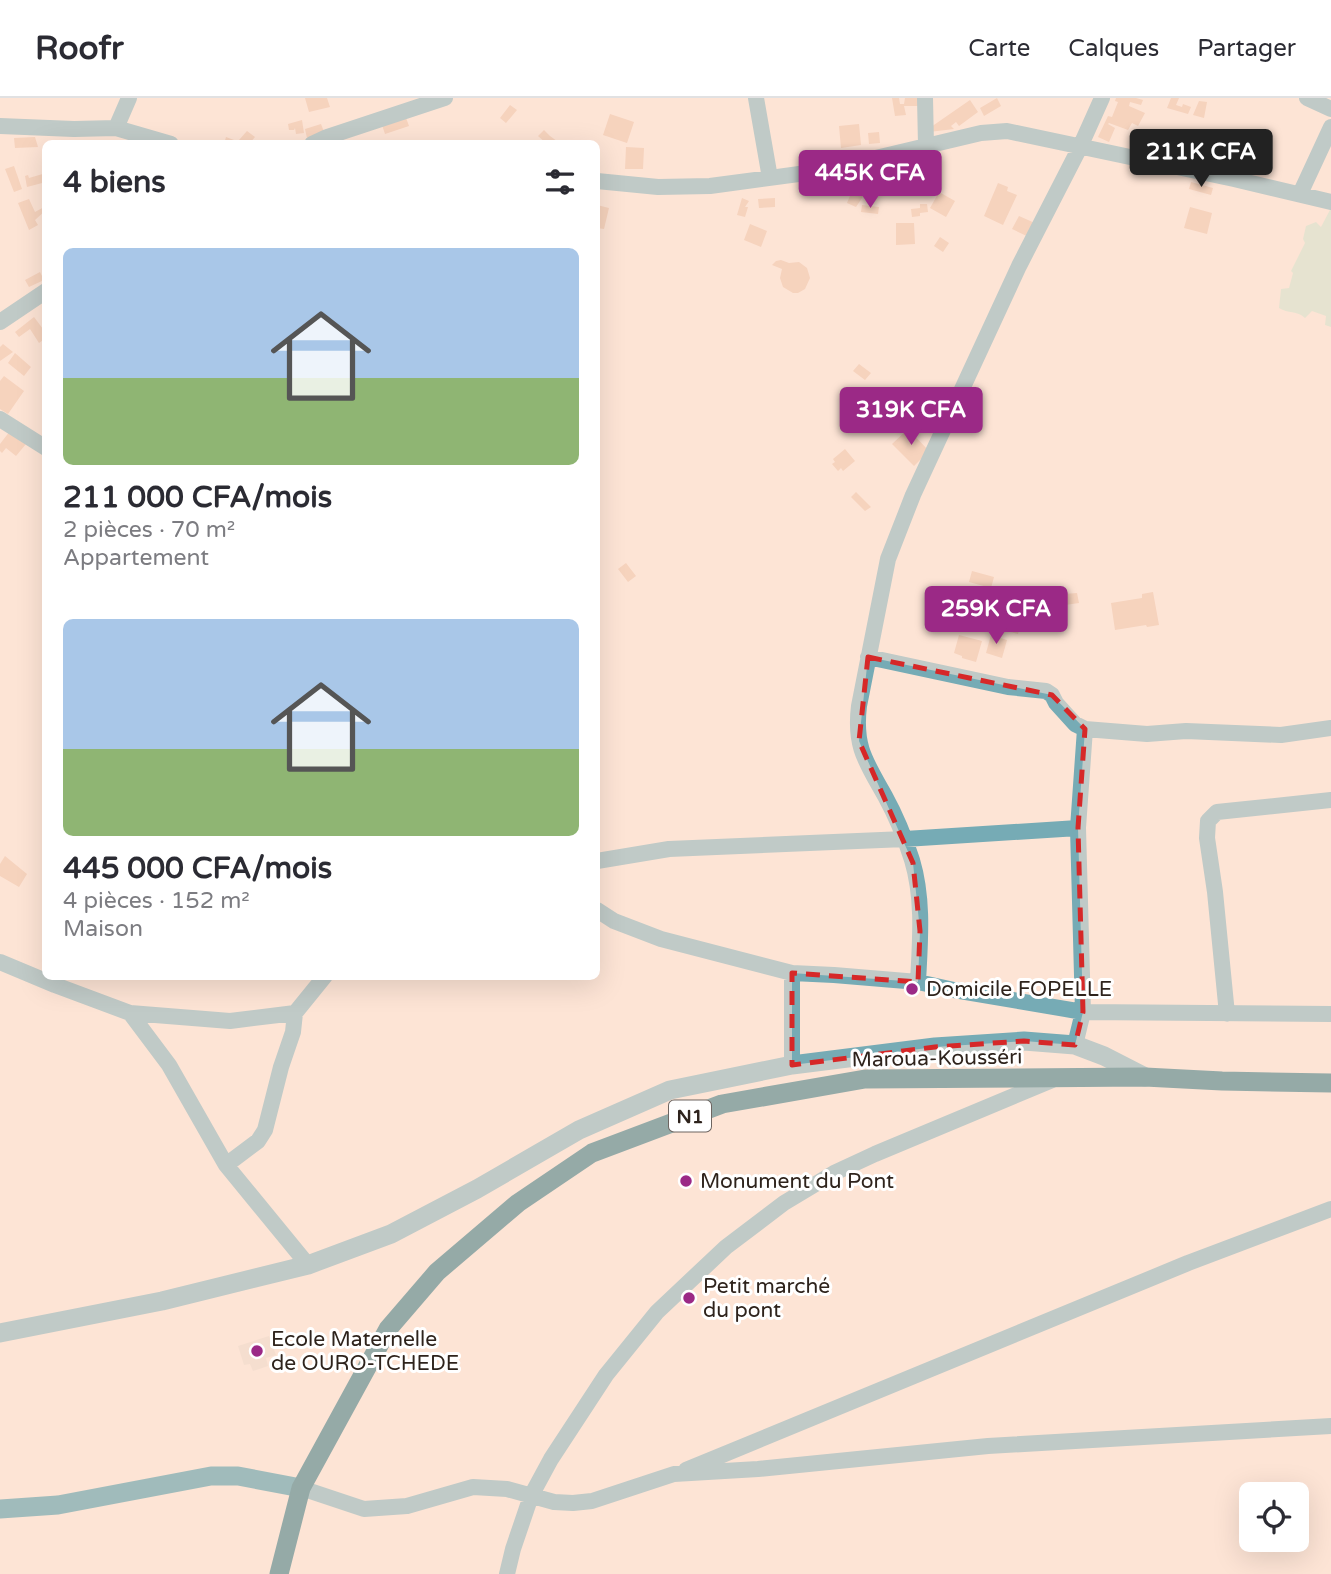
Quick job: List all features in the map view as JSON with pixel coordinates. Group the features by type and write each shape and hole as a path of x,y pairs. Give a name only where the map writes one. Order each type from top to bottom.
{"highway":[{"name":"Maroua-Kousséri","path":"279,1574 301,1488 387,1329 437,1272 518,1203 592,1153 722,1104 865,1079 1145,1077 1331,1083"}],"main road":[{"path":"0,1509 58,1505 211,1476 238,1476 301,1488"}],"street":[{"path":"116,128 129,98"},
{"path":"321,140 445,98"},
{"path":"756,98 770,177"},
{"path":"925,98 926,145"},
{"path":"918,982 919,897 913,863 905,839 864,757 857,721 888,559 913,495 1019,266 1102,98"},
{"path":"1307,98 1331,110"},
{"path":"0,126 116,128 157,140"},
{"path":"1300,194 1331,127"},
{"path":"600,181 659,187 710,186 821,170 981,133 1007,131 1331,202"},
{"path":"0,322 42,294"},
{"path":"0,419 42,445"},
{"path":"868,657 1008,687 1046,691 1075,724 1085,729 1147,734 1186,730 1281,735 1331,728"},
{"path":"1075,1045 1083,1012 1078,828 1085,729"},
{"path":"1227,1014 1215,892 1206,838 1208,821 1217,812 1331,800"},
{"path":"600,860 669,849 905,839 1078,828"},
{"path":"600,912 614,921 662,939 792,973 918,982 1083,1012 1331,1014"},
{"path":"0,962 42,980"},
{"path":"792,973 792,1065"},
{"path":"43,980 131,1013 230,1020 295,1013"},
{"path":"226,1165 258,1141 265,1130 293,1032 295,1013 322,980"},
{"path":"131,1013 169,1065 226,1165 308,1265"},
{"path":"0,1333 162,1300 308,1265 391,1234 477,1189 579,1130 670,1090 792,1065 935,1046 1024,1041 1075,1045 1145,1077"},
{"path":"507,1574 531,1496 551,1459 606,1375 657,1312 726,1247 784,1203 834,1173 1058,1078"},
{"path":"301,1488 364,1509 407,1506 473,1487 507,1489 554,1502 592,1501 674,1475 1188,1263 1331,1209"},
{"path":"674,1475 988,1446 1331,1426"}],"highlighted area":[{"path":"868,657 1052,695 1085,729 1078,828 1083,1012 1075,1045 1024,1041 935,1047 792,1065 792,973 918,982 920,931 913,863 859,741"}],"shaded area":[{"name":"Ecole Maternelle de OURO-TCHEDE","path":"269,1336 276,1355 266,1358 268,1366 253,1371 250,1364 244,1365 238,1346"}],"green space":[{"path":"1331,208 1331,327 1325,325 1326,316 1312,311 1305,318 1279,308 1281,289 1289,288 1293,273 1291,271 1305,243 1303,239 1306,226 1316,222 1321,227"}],"building":[{"path":"305,98 327,98 330,107 309,112"},
{"path":"892,98 899,98 900,104 904,104 905,98 921,98 920,106 904,106 906,115 895,116"},
{"path":"997,98 1001,106 984,116 980,108"},
{"path":"1116,98 1143,100 1141,105 1130,102 1129,106 1145,113 1138,126 1132,123 1128,130 1109,123 1115,128 1109,142 1098,137 1108,116 1112,117 1118,102 1115,101"},
{"path":"1171,98 1179,98 1176,105 1191,107 1188,114 1167,108"},
{"path":"970,100 978,112 959,126 956,122 951,126 954,129 929,132 931,127"},
{"path":"1199,101 1207,102 1204,118 1193,115"},
{"path":"510,105 517,110 506,123 500,118"},
{"path":"610,114 634,122 627,143 603,135"},
{"path":"405,115 409,126 385,134 381,122"},
{"path":"302,120 304,133 296,134 295,128 289,130 288,124"},
{"path":"321,124 324,132 307,138 305,129"},
{"path":"859,124 861,145 841,148 839,126"},
{"path":"544,130 556,140 542,140 538,136"},
{"path":"247,131 255,137 252,140 239,140"},
{"path":"879,132 880,143 869,144 868,133"},
{"path":"35,137 38,147 15,148 14,138"},
{"path":"626,147 644,148 643,169 625,169"},
{"path":"14,166 22,189 14,192 5,169"},
{"path":"42,174 42,183 27,187 25,176 28,175 29,178"},
{"path":"1191,182 1213,188 1211,195 1189,189"},
{"path":"998,183 1017,195 1003,225 984,216"},
{"path":"854,186 864,190 856,207 847,203"},
{"path":"939,192 955,201 946,217 930,208"},
{"path":"742,198 749,201 745,207 748,207 745,217 737,215"},
{"path":"775,198 775,207 759,208 758,199"},
{"path":"29,199 35,212 42,208 42,214 35,220 38,225 29,230 18,203"},
{"path":"920,204 927,204 928,212 912,217 911,209 920,208"},
{"path":"862,205 879,207 878,214 861,212"},
{"path":"600,206 609,208 604,229 600,228"},
{"path":"1190,207 1212,213 1207,234 1184,228"},
{"path":"1019,216 1037,224 1031,238 1012,229"},
{"path":"896,223 914,223 915,244 896,245"},
{"path":"750,224 767,231 761,247 744,240"},
{"path":"940,237 949,243 943,252 934,246"},
{"path":"781,260 799,262 807,268 810,278 805,289 793,293 783,287 780,278 782,269 772,265"},
{"path":"40,272 42,276 42,281 29,287 25,280"},
{"path":"34,317 42,328 42,341 39,343 30,329 19,337 15,332"},
{"path":"3,344 13,352 0,361 0,347"},
{"path":"15,353 31,367 24,376 8,363"},
{"path":"859,364 871,373 865,380 853,371"},
{"path":"4,376 24,391 8,414 0,409 0,381"},
{"path":"868,388 881,399 868,415 855,404"},
{"path":"908,429 929,451 914,466 892,444"},
{"path":"10,431 26,444 16,456 6,448 2,453 0,451 0,444"},
{"path":"845,449 855,461 843,471 841,468 838,471 832,464 835,462 833,459"},
{"path":"856,492 871,507 865,511 851,497"},
{"path":"626,563 636,576 628,582 618,569"},
{"path":"972,571 994,577 991,588 969,582"},
{"path":"1153,592 1159,625 1115,630 1111,603 1142,598 1142,594"},
{"path":"1077,593 1079,603 1065,605 1064,594"},
{"path":"945,602 1021,622 1018,634 952,616 947,613 949,608 944,606"},
{"path":"959,635 982,641 976,662 954,653"},
{"path":"991,635 1007,640 1002,658 986,653"},
{"path":"5,856 27,874 19,887 0,876 0,864"}],"place":[{"name":"Domicile FOPELLE","path":"912,989"},
{"name":"Monument du Pont","path":"686,1181"},
{"name":"Petit marché du pont","path":"689,1298"},
{"name":"Ecole Maternelle de OURO-TCHEDE","path":"257,1351"}]}
